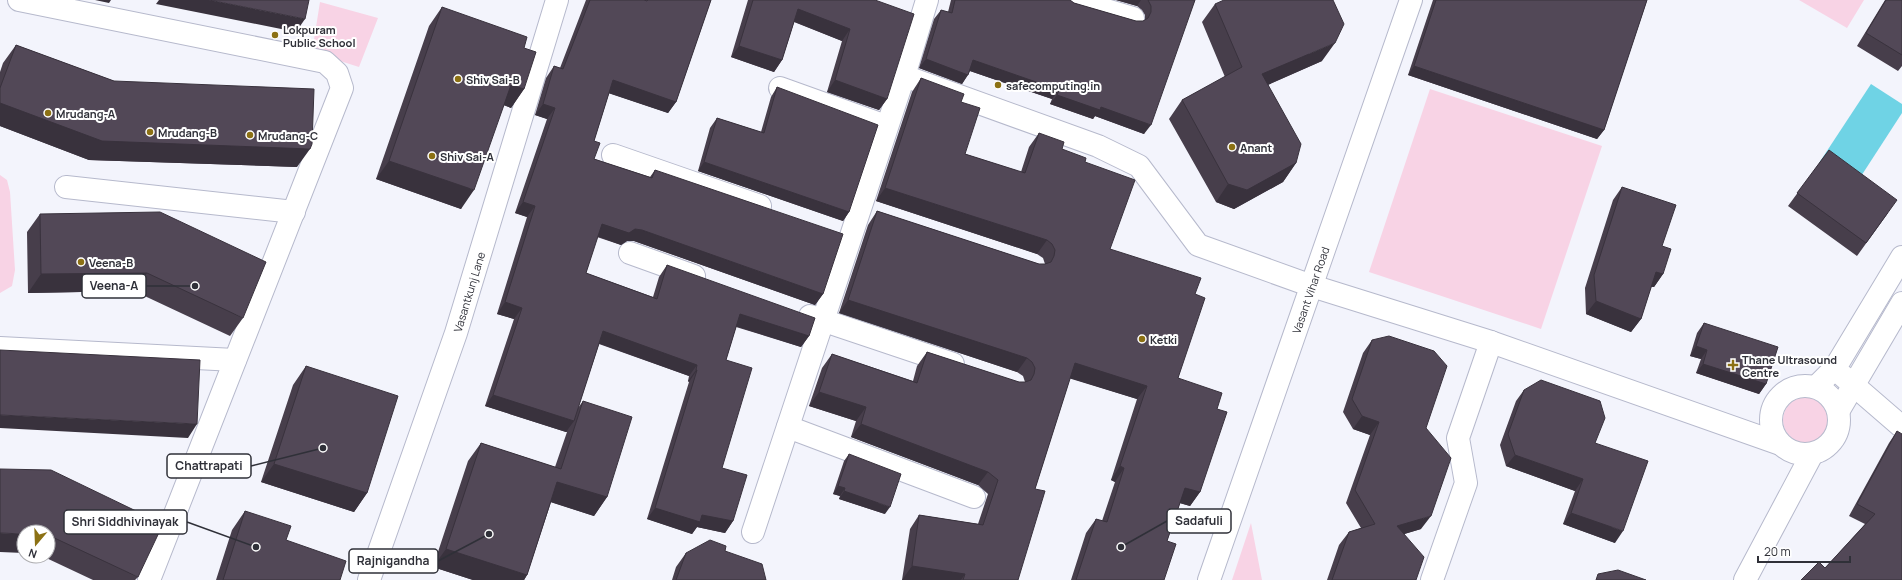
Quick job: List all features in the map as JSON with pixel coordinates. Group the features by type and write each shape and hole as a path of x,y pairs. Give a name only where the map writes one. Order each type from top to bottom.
{"street":[{"path":"19,0 325,62 337,74 342,88 148,580"},
{"name":"Vasantkunj Lane","path":"369,580 456,333 557,0"},
{"path":"1072,0 1133,18"},
{"name":"Vasant Vihar Road","path":"1209,580 1411,0"},
{"path":"753,532 822,321 842,234 859,208 904,76 924,8 900,10"},
{"path":"904,76 1098,146 1139,166 1198,245 1312,286 1491,342 1780,444 1790,451 1801,454 1812,454 1823,450 1832,442 1837,433 1840,422 1839,410 1834,400 1826,392 1816,387 1804,385 1793,387 1783,393 1771,412 1771,425 1774,435 1780,444"},
{"path":"780,88 886,126"},
{"path":"613,155 776,211"},
{"path":"66,187 294,212"},
{"path":"859,208 882,216"},
{"path":"630,253 711,282"},
{"path":"1816,387 1835,368 1902,257"},
{"path":"1839,410 1902,303"},
{"path":"793,310 822,321 969,369"},
{"path":"1432,580 1466,483 1458,438 1491,342"},
{"path":"0,348 235,360"},
{"path":"1835,368 1902,427"},
{"path":"788,427 974,497"},
{"path":"1745,580 1812,454"}],"shaded area":[{"path":"1799,0 1864,0 1847,28"},
{"path":"320,2 378,18 359,67 312,52"},
{"path":"1430,89 1602,146 1541,329 1369,272"},
{"path":"0,175 7,180 10,192 15,270 12,286 0,293"},
{"path":"1802,397 1810,397 1819,401 1825,407 1829,420 1825,433 1819,439 1810,443 1802,443 1793,439 1787,433 1783,424 1783,416 1787,407 1793,401"},
{"path":"1251,523 1262,580 1232,580"}],"water":[{"path":"1871,84 1902,104 1902,113 1854,187 1819,163"}],"building":[{"path":"209,0 309,0 305,19"},
{"path":"590,0 711,0 676,102 613,80 594,141 600,143 594,159 652,178 655,170 843,234 823,294 642,230 635,229 629,233 602,224 586,273 657,299 667,265 815,318 809,336 740,314 726,360 752,368 722,468 747,475 733,521 702,515 700,522 655,508 697,370 697,365 603,331 574,421 493,395 522,308 505,302 535,206 523,202 555,108 543,104 554,66 563,69"},
{"path":"753,0 875,0 914,14 887,99 835,80 850,29 798,9 782,60 739,46"},
{"path":"955,0 1070,0 1074,3 1136,21 1143,21 1148,18 1151,12 1151,6 1148,0 1195,0 1151,125 1101,107 1100,110 1057,95 1059,90 973,60 968,75 926,59 941,10 952,13"},
{"path":"1224,0 1333,0 1344,24 1335,43 1262,74 1301,144 1296,163 1247,190 1228,184 1182,100 1242,67 1215,4"},
{"path":"1436,0 1647,0 1604,130 1414,66"},
{"path":"1886,0 1902,0 1902,55 1866,33"},
{"path":"442,7 527,37 524,48 536,52 524,89 511,85 474,190 389,161"},
{"path":"16,45 114,81 314,89 312,144 310,149 102,141 0,103 0,88"},
{"path":"921,78 964,94 961,102 980,108 965,154 1025,173 1039,133 1064,142 1062,149 1086,158 1085,162 1135,180 1110,249 1201,278 1195,294 1205,298 1178,378 1222,393 1217,409 1227,412 1200,492 1185,488 1167,541 1176,544 1164,580 1076,580 1096,519 1107,522 1124,468 1120,466 1147,386 1075,363 1035,489 1045,491 1018,580 963,580 965,574 912,566 919,515 983,525 998,480 988,472 861,424 866,407 819,392 832,354 917,383 927,352 1019,382 1031,380 1034,374 1035,368 1032,362 1027,358 848,300 877,211 1039,264 1051,262 1054,256 1055,250 1052,244 1047,240 885,188"},
{"path":"777,87 878,125 849,212 704,162 717,118 764,133"},
{"path":"1829,150 1897,200 1866,243 1797,193"},
{"path":"1622,187 1676,205 1662,246 1671,249 1663,274 1656,272 1641,319 1596,301 1594,275"},
{"path":"160,212 266,262 243,318 147,273 41,274 40,214"},
{"path":"1704,323 1778,347 1766,384 1703,364 1707,350 1696,346"},
{"path":"1389,336 1434,351 1447,366 1426,428 1451,458 1431,516 1397,526 1424,557 1416,580 1332,580 1349,532 1375,524 1355,490 1379,422 1362,416 1352,399 1372,340"},
{"path":"0,350 200,360 197,424 0,415"},
{"path":"306,366 398,396 367,493 274,464"},
{"path":"1541,380 1600,401 1605,418 1595,443 1648,461 1623,531 1571,513 1583,479 1515,455 1508,434 1524,390"},
{"path":"583,401 632,417 607,497 557,482 527,575 446,549 481,443 561,469"},
{"path":"1897,431 1902,434 1902,580 1801,580 1819,562 1825,568 1875,514 1857,504"},
{"path":"849,454 901,474 890,507 844,491 845,488 838,486"},
{"path":"0,469 51,470 163,524 138,577 56,539 56,524 16,524 16,534 0,533"},
{"path":"245,511 291,526 286,540 346,561 340,580 223,580"},
{"path":"710,540 726,546 725,551 762,564 766,580 676,580 686,553"},
{"path":"1618,570 1646,580 1596,580 1598,574"}],"place":[{"name":"Lokpuram Public School","path":"275,35"},
{"name":"Shiv Sai-B","path":"458,79"},
{"name":"safecomputing.in","path":"998,85"},
{"name":"Mrudang-A","path":"48,113"},
{"name":"Mrudang-B","path":"150,132"},
{"name":"Mrudang-C","path":"250,135"},
{"name":"Anant","path":"1232,147"},
{"name":"Shiv Sai-A","path":"432,156"},
{"name":"Veena-B","path":"81,262"},
{"name":"Veena-A","path":"195,286"},
{"name":"Ketki","path":"1142,339"},
{"name":"Thane Ultrasound Centre","path":"1733,365"},
{"name":"Chattrapati","path":"323,448"},
{"name":"Rajnigandha","path":"489,534"},
{"name":"Shri Siddhivinayak","path":"256,547"},
{"name":"Sadafuli","path":"1121,547"}]}
